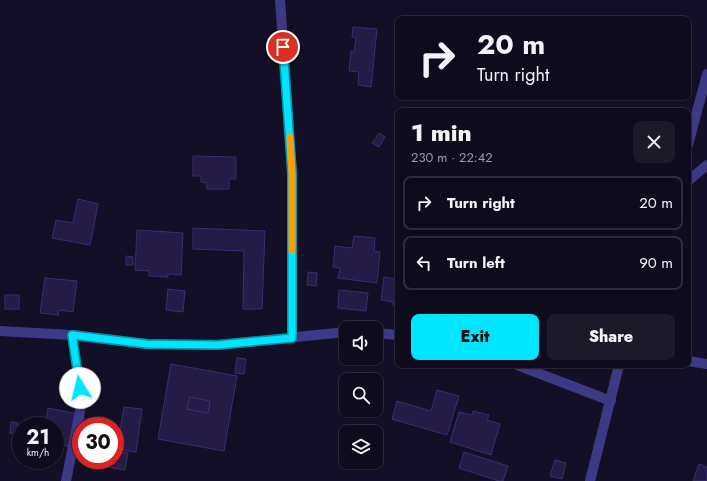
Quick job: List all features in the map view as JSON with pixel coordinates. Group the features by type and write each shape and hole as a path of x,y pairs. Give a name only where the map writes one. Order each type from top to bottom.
{"street":[{"path":"280,0 292,173 292,338"},
{"path":"691,134 707,74"},
{"path":"691,178 707,165"},
{"path":"0,330 72,335 147,344 217,345 339,333"},
{"path":"383,334 395,335"},
{"path":"66,481 82,402 72,335"},
{"path":"691,361 707,364"},
{"path":"525,368 611,401"},
{"path":"590,481 620,368"}],"building":[{"path":"353,27 377,29 371,87 358,85 359,72 349,71 351,51 354,52 356,37 352,37"},
{"path":"379,133 385,137 379,147 372,143"},
{"path":"193,156 236,157 236,179 229,179 229,189 207,189 207,183 201,182 201,176 193,176"},
{"path":"78,199 98,204 90,245 52,238 56,220 73,223"},
{"path":"193,228 265,231 262,309 243,309 244,251 193,249"},
{"path":"137,230 183,233 181,275 168,274 168,277 149,276 149,271 135,270"},
{"path":"354,236 375,238 374,251 380,252 377,283 338,278 340,268 333,267 335,246 352,248"},
{"path":"126,256 133,257 133,265 126,265"},
{"path":"308,272 317,273 316,286 307,285"},
{"path":"384,277 395,279 395,305 393,305 393,302 381,300"},
{"path":"45,278 77,281 73,312 59,310 58,315 40,313"},
{"path":"168,289 185,291 183,312 166,310"},
{"path":"339,290 368,293 366,311 338,308"},
{"path":"5,295 19,295 19,309 5,309"},
{"path":"237,358 246,359 244,374 235,373"},
{"path":"171,364 237,376 224,451 158,439","holes":["190,397 210,401 208,413 187,409"]},
{"path":"437,390 459,396 447,435 392,419 397,401 431,411"},
{"path":"190,397 210,401 208,413 187,409"},
{"path":"124,407 142,409 136,452 124,450 124,417 122,417"},
{"path":"48,408 78,414 77,417 72,417 71,447 64,445 64,417 46,417"},
{"path":"473,411 489,415 487,420 500,424 491,455 450,442 459,412 472,415"},
{"path":"11,422 12,433 10,433"},
{"path":"124,452 128,453 125,470 119,469 124,469"},
{"path":"464,452 508,466 503,481 459,468"},
{"path":"555,460 566,463 562,479 550,476"},
{"path":"699,464 707,467 707,481 693,481"}],"slow traffic":[{"path":"290,137 292,173 292,250"}],"route":[{"path":"80,388 72,335 147,344 217,345 292,338 292,173 283,47"}]}
